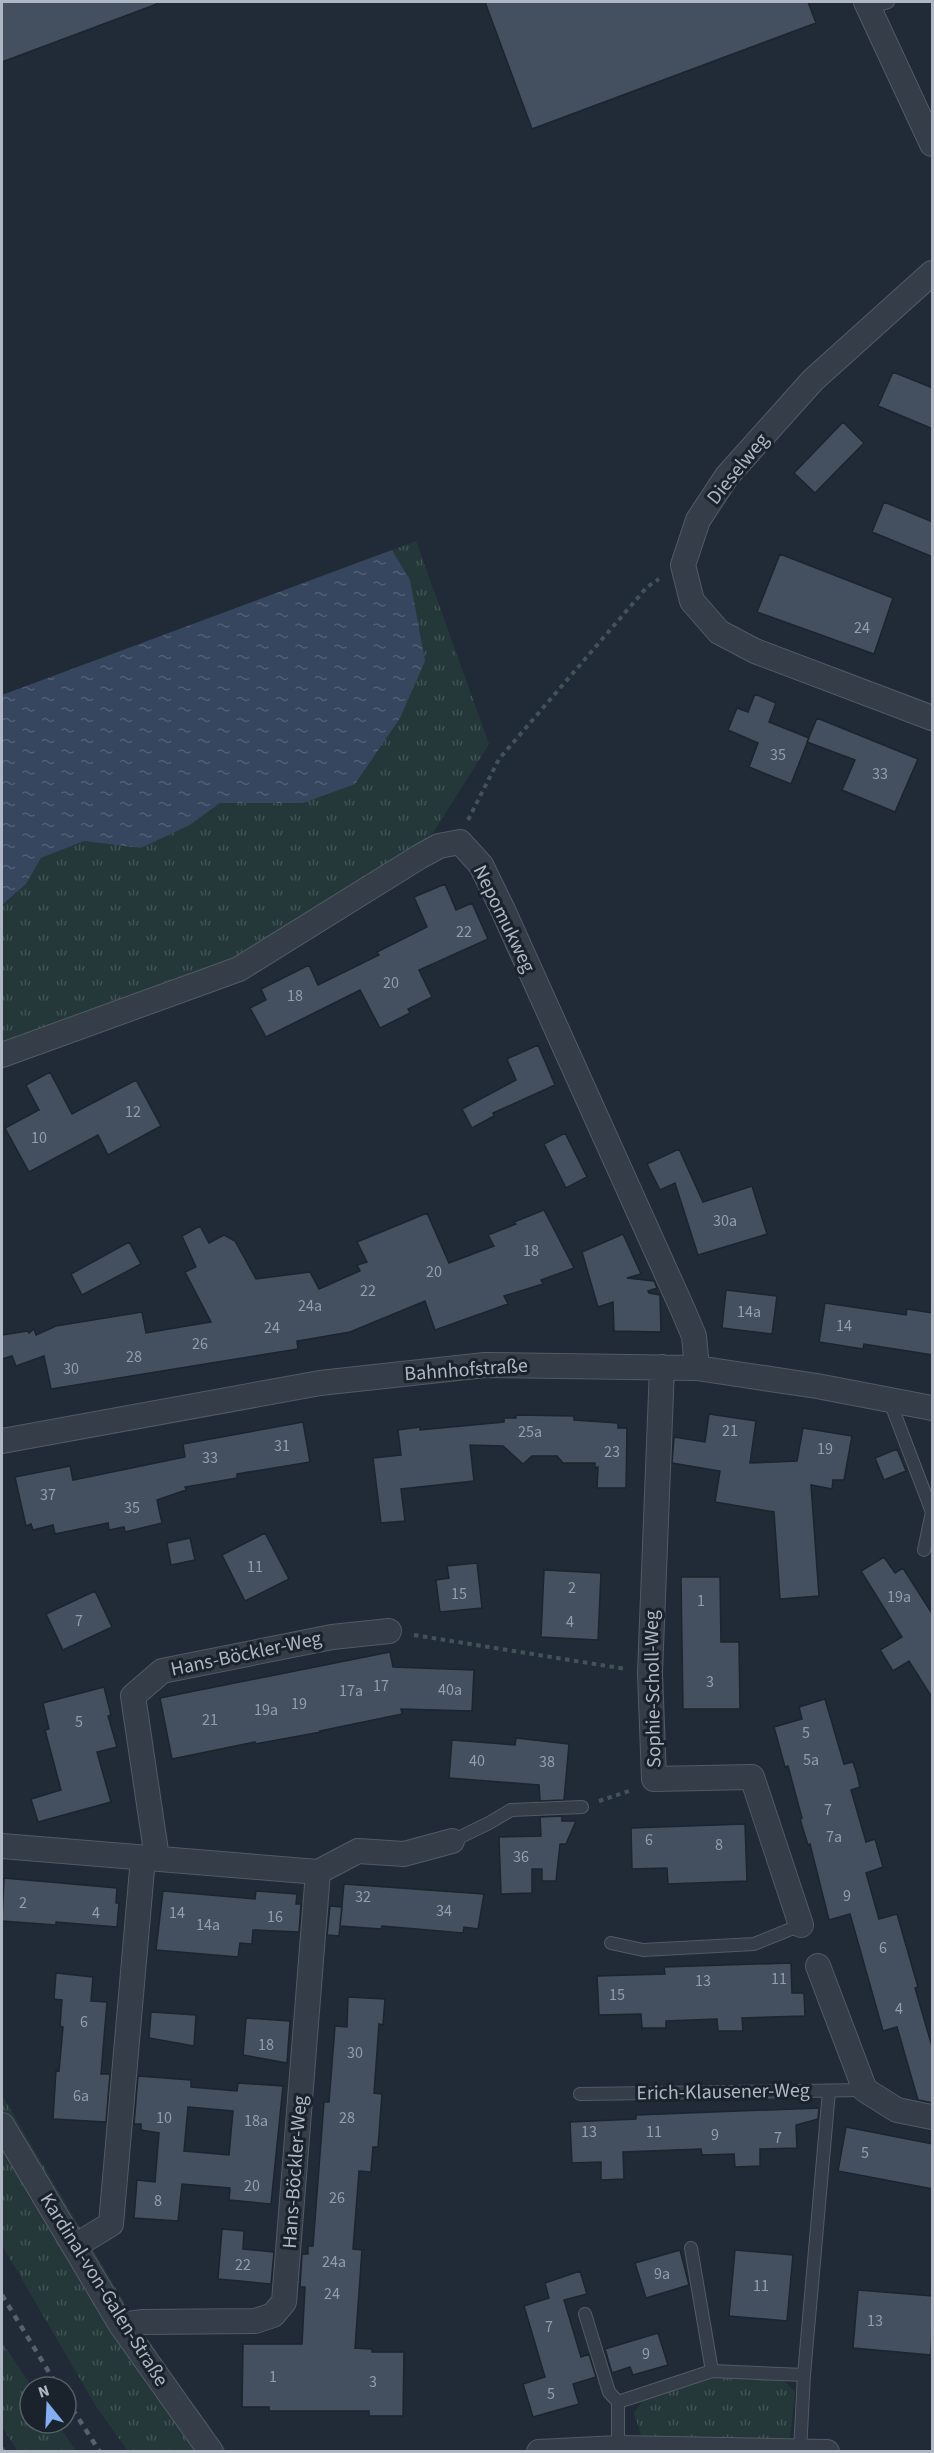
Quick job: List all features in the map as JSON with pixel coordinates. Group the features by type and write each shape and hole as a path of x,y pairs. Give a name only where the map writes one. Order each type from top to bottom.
{"street":[{"path":"874,4 933,144"},
{"name":"Dieselweg","path":"683,565 698,520 727,476 813,380 933,273"},
{"path":"683,565 692,601 719,632 755,651 933,718"},
{"path":"2,1055 239,969 419,857 439,846 460,842"},
{"name":"Nepomukweg","path":"460,842 481,865 503,910 683,1310 694,1336 697,1368"},
{"name":"Bahnhofstraße","path":"2,1441 75,1426 332,1382 485,1365 697,1368 933,1408"},
{"name":"Sophie-Scholl-Weg","path":"662,1367 650,1673 654,1779 752,1777 801,1925"},
{"name":"Hans-Böckler-Weg","path":"75,2246 111,2224 150,1858 133,1696 162,1671 332,1637 389,1631"},
{"path":"2,1846 318,1872 358,1851 404,1854 452,1841"},
{"name":"Hans-Böckler-Weg","path":"121,2325 142,2322 255,2321 273,2315 284,2302 318,1872"},
{"path":"818,1966 865,2090 897,2110 933,2117"},
{"name":"Kardinal-von-Galen-Straße","path":"2,2125 121,2325 211,2451"},
{"path":"543,2451 618,2448 827,2451"}],"lane":[{"path":"889,1399 932,1512 924,1550"},
{"path":"452,1841 511,1810 582,1807"},
{"name":"Sophie-Scholl-Weg","path":"611,1943 643,1950 754,1944 801,1925"},
{"name":"Erich-Klausener-Weg","path":"580,2094 865,2090"},
{"path":"800,2451 804,2375 829,2091"},
{"path":"691,2248 711,2371"},
{"path":"585,2314 609,2392 618,2402 618,2448"},
{"path":"618,2402 711,2371 804,2375"}],"path":[{"path":"460,842 470,816 499,759 647,586 683,565"},
{"path":"389,1631 650,1673"},
{"path":"582,1807 632,1790 654,1779"}],"green space":[{"path":"416,541 489,744 431,836 211,993 2,1060 2,905 26,884 41,858 84,841 141,848 190,825 220,803 303,803 410,580 392,550"},
{"path":"2,2095 138,2326 227,2451 128,2451 97,2408 2,2245"},
{"path":"2,2342 24,2375 18,2375 18,2435 65,2435 76,2451 18,2451 2,2427"},
{"path":"715,2376 783,2380 795,2392 790,2438 642,2438 634,2413 645,2397"}],"water":[{"path":"392,550 410,580 425,661 400,718 355,784 303,803 220,803 190,825 141,848 84,841 41,858 26,884 2,905 2,695"}],"building":[{"path":"2,2 157,2 157,4 2,62"},
{"path":"485,2 808,2 816,23 532,129"},
{"path":"893,372 933,388 933,429 878,406"},
{"path":"843,422 864,443 815,493 794,473"},
{"path":"884,502 933,522 933,557 872,532"},
{"path":"780,554 893,598 874,654 757,612"},
{"path":"755,694 776,703 769,722 809,738 791,784 749,767 758,743 728,730 737,708 748,712"},
{"path":"817,718 918,759 895,812 842,790 855,760 807,742"},
{"path":"445,884 456,910 472,903 488,939 419,970 432,997 408,1009 410,1013 380,1028 360,990 266,1037 250,1008 266,1000 261,989 309,965 318,985 379,955 377,952 427,927 414,897"},
{"path":"538,1045 555,1085 493,1113 494,1116 472,1128 462,1109 516,1080 507,1059"},
{"path":"50,1072 72,1114 136,1080 161,1126 108,1155 98,1135 29,1172 5,1128 39,1110 26,1085"},
{"path":"565,1133 587,1177 566,1188 544,1144"},
{"path":"679,1149 703,1202 752,1186 767,1234 698,1255 675,1183 660,1190 647,1164"},
{"path":"544,1210 574,1268 541,1280 543,1284 504,1296 508,1304 435,1330 425,1301 350,1332 297,1341 298,1349 51,1389 44,1356 16,1366 12,1356 2,1359 2,1335 28,1331 29,1333 34,1329 36,1335 56,1326 142,1312 146,1333 211,1322 185,1272 196,1267 182,1236 200,1226 209,1243 224,1235 235,1241 256,1279 310,1272 319,1289 360,1271 357,1265 367,1262 357,1242 427,1213 449,1263 494,1246 488,1235"},
{"path":"623,1234 641,1274 627,1278 654,1281 657,1288 648,1291 660,1295 661,1332 614,1331 613,1302 598,1307 582,1252"},
{"path":"129,1242 141,1264 82,1295 71,1274"},
{"path":"726,1290 777,1296 772,1334 722,1328"},
{"path":"825,1303 906,1315 907,1309 933,1313 933,1355 864,1344 863,1349 819,1342"},
{"path":"709,1414 756,1421 750,1463 797,1461 803,1428 852,1436 844,1480 833,1480 832,1489 811,1485 819,1596 780,1599 774,1512 715,1502 720,1471 672,1463 674,1437 705,1442"},
{"path":"516,1415 574,1416 574,1420 618,1423 618,1428 627,1428 626,1488 597,1488 598,1467 595,1468 595,1463 563,1463 557,1456 532,1456 523,1464 503,1446 470,1445 474,1481 401,1489 405,1521 381,1523 373,1458 401,1455 398,1430 504,1422 504,1418 516,1418"},
{"path":"303,1422 310,1462 237,1474 237,1478 185,1487 186,1490 157,1500 162,1523 125,1532 124,1527 109,1530 108,1523 55,1534 53,1525 33,1530 31,1524 26,1526 15,1477 70,1466 73,1480 185,1457 183,1444"},
{"path":"897,1449 906,1471 884,1480 875,1458"},
{"path":"265,1533 289,1579 245,1601 222,1555"},
{"path":"190,1538 195,1560 171,1565 167,1543"},
{"path":"884,1557 895,1573 903,1568 933,1615 933,1699 909,1661 893,1671 880,1650 902,1637 861,1571"},
{"path":"477,1563 482,1608 440,1612 436,1580 449,1578 447,1566"},
{"path":"544,1570 601,1573 598,1640 541,1637"},
{"path":"681,1577 720,1577 721,1642 739,1642 740,1709 683,1709"},
{"path":"95,1591 112,1627 63,1650 46,1614"},
{"path":"390,1652 393,1667 474,1670 472,1711 401,1709 402,1714 321,1732 255,1744 255,1742 172,1759 160,1698"},
{"path":"104,1687 111,1715 108,1716 117,1747 97,1752 111,1802 38,1822 31,1799 61,1790 45,1730 49,1729 43,1703"},
{"path":"825,1699 844,1764 853,1762 857,1774 860,1787 851,1790 866,1842 875,1839 883,1867 866,1873 879,1919 897,1914 918,1987 915,1988 933,2050 933,2103 918,2100 897,2027 883,2031 850,1914 829,1920 810,1844 808,1845 800,1819 802,1818 788,1766 785,1767 774,1727 802,1719 799,1707"},
{"path":"516,1738 569,1744 564,1800 540,1801 539,1785 449,1778 452,1740 515,1745"},
{"path":"562,1816 562,1821 576,1821 566,1844 560,1844 556,1881 542,1881 542,1869 532,1869 532,1893 501,1894 499,1837 541,1836 540,1817"},
{"path":"745,1824 747,1881 668,1884 667,1868 632,1869 631,1828"},
{"path":"4,1878 117,1888 116,1903 119,1903 117,1927 56,1922 56,1925 2,1921"},
{"path":"344,1884 484,1894 478,1929 464,1927 463,1933 382,1926 381,1929 340,1926"},
{"path":"163,1891 255,1899 256,1891 297,1894 296,1904 301,1904 299,1932 253,1930 252,1944 240,1943 238,1957 156,1950"},
{"path":"330,1906 342,1907 339,1936 327,1935"},
{"path":"791,1963 792,1993 804,1993 805,2016 742,2018 743,2031 718,2031 717,2019 666,2021 666,2028 642,2028 641,2014 599,2015 597,1976 665,1974 664,1967"},
{"path":"56,1973 93,1977 91,2001 107,2002 101,2074 110,2074 106,2122 53,2119 56,2070 59,2071 63,2027 60,2026 62,2000 54,1999"},
{"path":"348,1997 385,1999 383,2025 379,2024 374,2093 382,2094 378,2147 373,2147 371,2172 359,2171 353,2249 362,2250 355,2348 372,2349 372,2352 404,2352 403,2416 369,2416 369,2411 269,2411 269,2407 242,2407 243,2344 302,2344 305,2287 300,2287 302,2254 308,2254 308,2246 313,2246 324,2102 329,2102 335,2026 347,2027"},
{"path":"151,2012 196,2015 194,2046 149,2038"},
{"path":"246,2018 290,2021 287,2063 243,2055"},
{"path":"138,2076 191,2080 191,2087 237,2091 238,2083 283,2086 271,2204 229,2200 230,2188 182,2184 178,2221 134,2218 137,2180 155,2182 159,2133 141,2130 141,2124 134,2124","holes":["188,2107 233,2111 229,2155 184,2151"]},
{"path":"819,2108 818,2119 796,2125 797,2148 760,2149 760,2166 735,2167 734,2154 702,2155 701,2149 623,2152 624,2179 601,2180 601,2162 572,2163 570,2122 636,2119 636,2115"},
{"path":"846,2127 933,2144 933,2189 838,2171"},
{"path":"222,2229 244,2231 243,2249 274,2252 271,2284 218,2279"},
{"path":"680,2250 689,2285 646,2298 635,2263"},
{"path":"735,2250 793,2255 787,2321 729,2316"},
{"path":"580,2271 587,2294 564,2300 581,2357 589,2354 596,2377 573,2384 579,2404 533,2417 523,2384 545,2377 524,2306 549,2298 545,2283"},
{"path":"858,2290 933,2296 931,2355 853,2348"},
{"path":"658,2333 668,2365 633,2375 630,2367 612,2373 605,2349"}],"railway":[{"path":"2,2295 51,2375"},
{"path":"78,2418 100,2452"}]}
